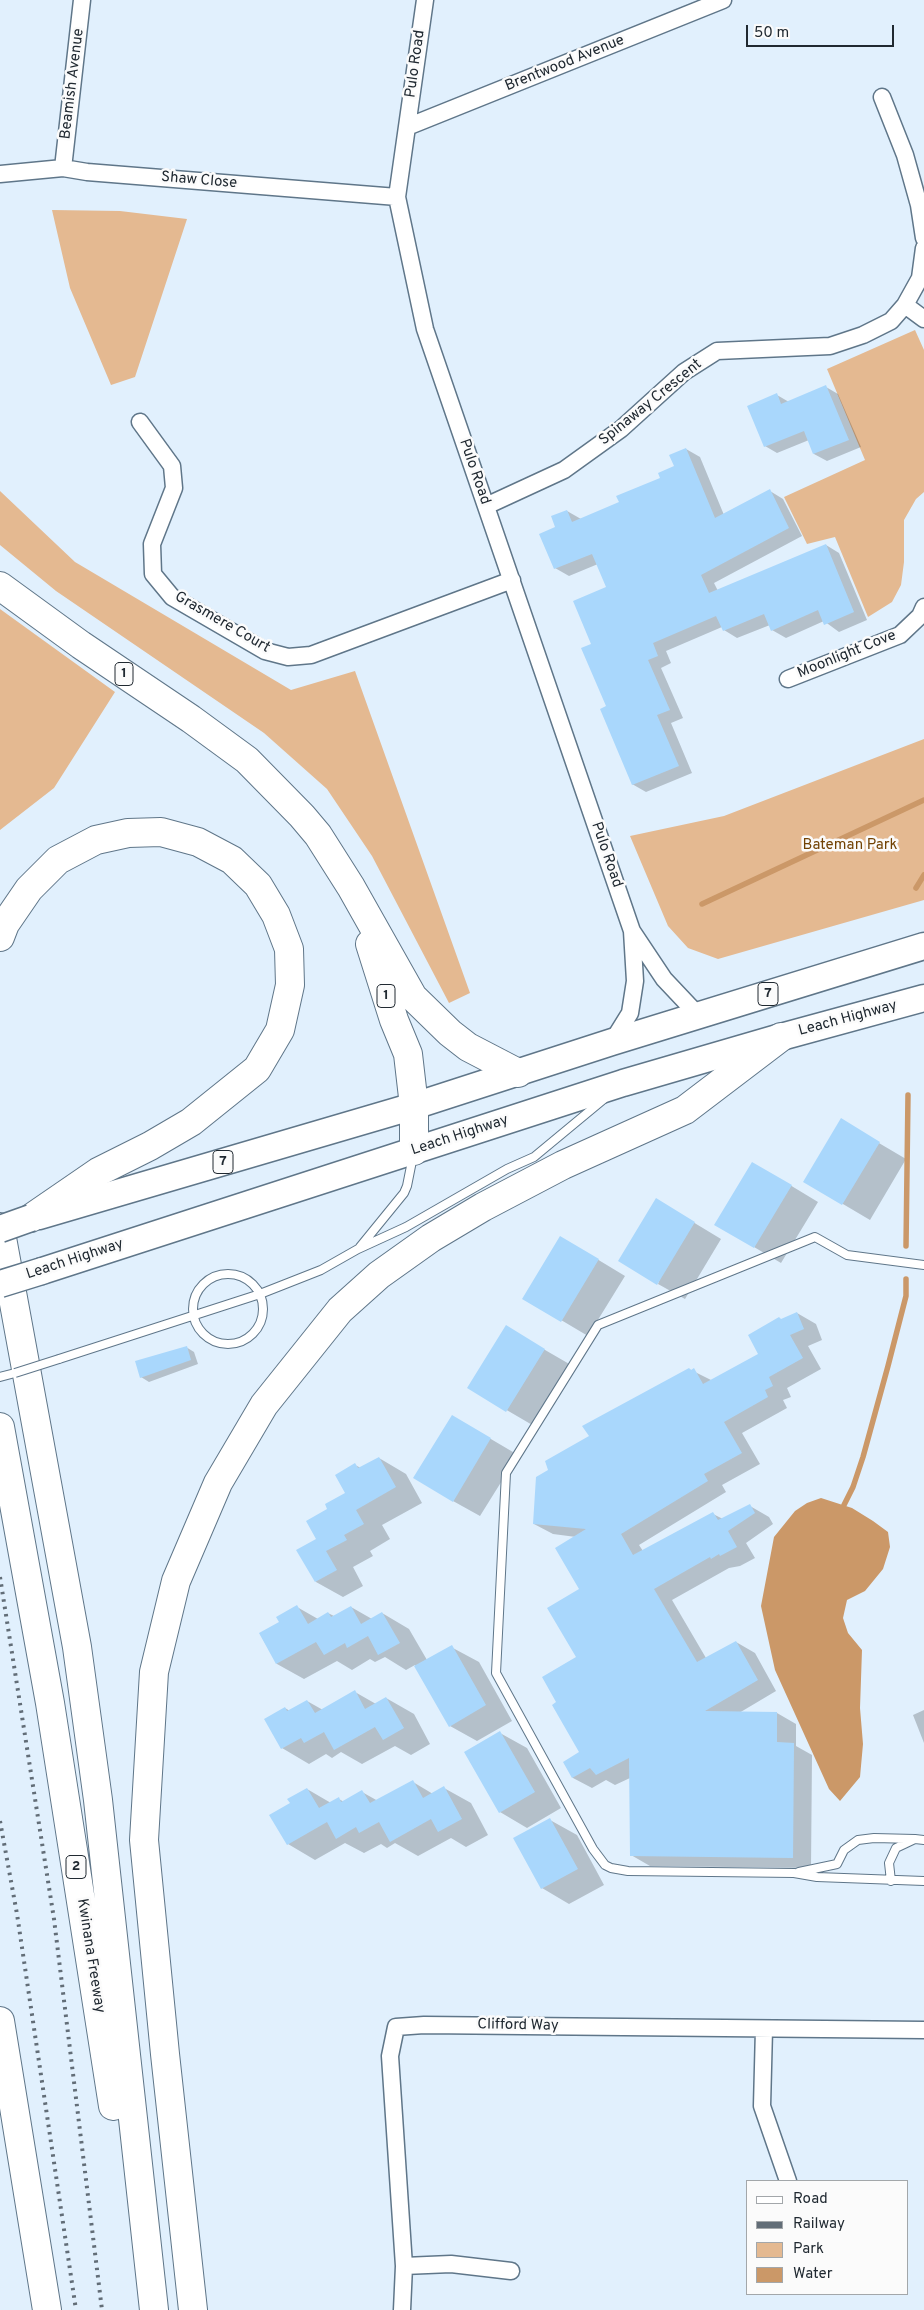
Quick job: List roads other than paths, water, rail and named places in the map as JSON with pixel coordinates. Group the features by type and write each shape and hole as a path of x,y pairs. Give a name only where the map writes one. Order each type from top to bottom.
{"highway":[{"name":"1","path":"0,586 247,760 318,835 351,887 394,1020 408,1054 414,1106 414,1151"},
{"path":"0,936 5,924 29,889 58,860 96,840 128,833 161,832 198,842 232,860 258,885 276,915 289,949 290,985 280,1030 257,1069 191,1122 150,1146 98,1172 31,1218"},
{"path":"351,887 413,997 450,1033 468,1047 518,1073"},
{"name":"7","path":"0,1228 414,1106 698,1015 924,946"},
{"name":"Leach Highway","path":"0,1284 623,1084 781,1037 924,998"},
{"path":"193,2310 144,1840 154,1672 176,1581 218,1483 264,1405 340,1310 379,1275 431,1238 483,1207 563,1165 684,1110 781,1037"},
{"path":"0,1228 77,1647 98,1800 154,2310"},
{"name":"Kwinana Freeway","path":"0,1426 55,1731 116,2121 142,2310"},
{"path":"0,2021 47,2310"}],"street":[{"name":"Beamish Avenue","path":"63,168 82,0"},
{"name":"Pulo Road","path":"425,0 397,197 425,328 632,931 664,979 698,1015"},
{"name":"Brentwood Avenue","path":"407,127 723,0"},
{"path":"882,97 905,155 920,205 924,238"},
{"name":"Shaw Close","path":"0,174 63,168 96,173 397,197"},
{"name":"Spinaway Crescent","path":"486,506 564,470 621,429 684,372 717,351 830,346 863,335 891,321 905,305 920,278 924,248"},
{"path":"905,305 924,319"},
{"name":"Grasmere Court","path":"140,422 172,466 174,488 152,544 153,574 172,597 265,651 288,657 311,655 512,580"},
{"name":"Moonlight Cove","path":"788,679 900,635 920,616 924,607"},
{"name":"Pulo Road","path":"612,1042 630,1013 635,981 632,931"},
{"name":"Clifford Way","path":"402,2310 404,2266 390,2056 396,2027 424,2024 924,2030"},
{"path":"764,2029 762,2106 788,2180"},
{"path":"404,2266 451,2264 512,2271"}],"lane":[{"path":"0,1378 193,1317 260,1294 321,1270 358,1249 406,1227 507,1169 534,1157 623,1084"},
{"path":"358,1249 404,1193 414,1151"},
{"path":"924,1264 847,1256 815,1237 598,1325 506,1473 496,1673 597,1855 611,1868 628,1871 794,1873 817,1877 924,1881"},
{"path":"222,1275 234,1275 245,1278 254,1285 260,1294 263,1312 258,1329 249,1338 239,1343 227,1345 210,1340 197,1328 193,1317 192,1305 202,1285 212,1278 222,1275"},
{"path":"794,1873 837,1864 844,1850 858,1840 874,1838 924,1840"},
{"path":"891,1881 889,1863 896,1848 915,1840"}],"water":[{"path":"821,1498 852,1508 873,1521 888,1532 890,1547 883,1569 865,1591 847,1600 843,1618 848,1633 862,1650 860,1708 863,1744 860,1777 840,1801 829,1789 775,1670 761,1606 774,1537 795,1511 807,1503"}],"waterway":[{"path":"702,904 924,800"},
{"path":"916,888 924,875"},
{"path":"906,1246 908,1095"},
{"path":"844,1505 853,1487 863,1457 888,1366 906,1296 906,1279"}],"railway":[{"path":"0,1577 54,1919 102,2310"},
{"path":"0,1821 17,1914 76,2310"}],"park label":[{"name":"Bateman Park","path":"850,846"}]}
